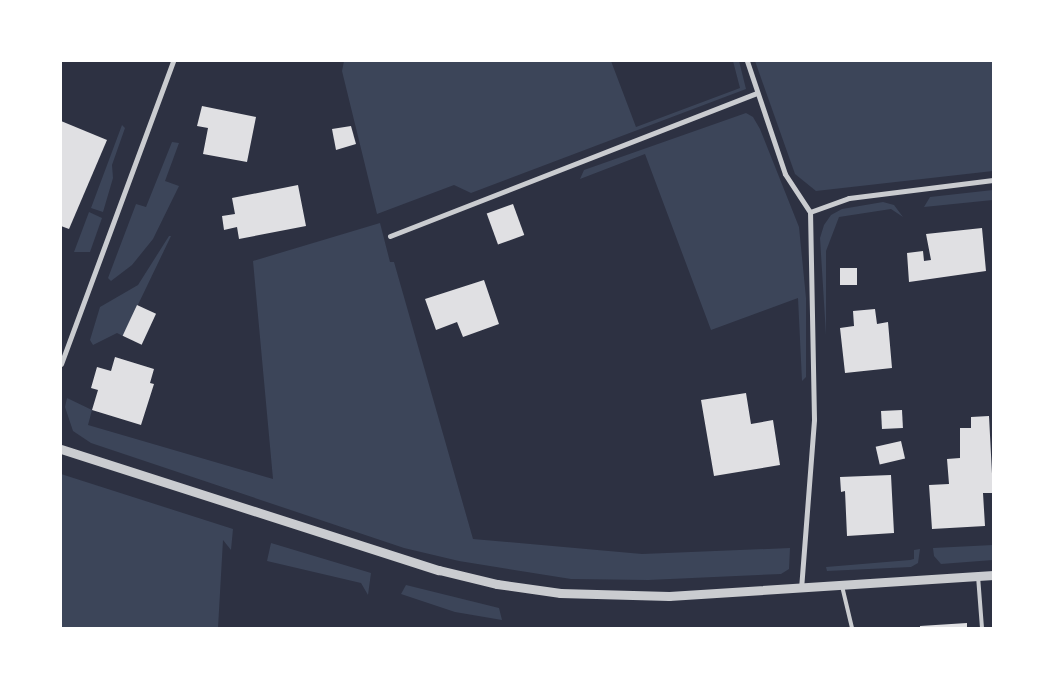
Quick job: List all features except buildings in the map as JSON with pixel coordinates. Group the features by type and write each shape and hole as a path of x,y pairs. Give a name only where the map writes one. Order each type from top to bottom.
{"street":[{"path":"61,364 173,61"},
{"path":"747,61 785,174 810,212 814,419 801,589"},
{"path":"390,236 757,93"},
{"path":"810,212 848,198 993,180"},
{"path":"61,449 394,556 497,584 612,596 801,589 993,575"}],"lane":[{"path":"978,576 982,628"},
{"path":"842,586 852,628"}],"shaded area":[{"path":"344,61 611,61 636,127 740,88 733,61 739,61 746,89 471,193 454,185 377,214 342,71"},
{"path":"755,61 993,61 993,171 816,191 795,174"},
{"path":"746,113 753,117 760,129 799,227 806,298 806,377 802,381 798,298 711,330 645,154 580,179 584,170"},
{"path":"122,125 125,128 112,165 113,178 103,212 91,208"},
{"path":"172,142 179,143 165,181 179,186 153,239 132,265 111,281 108,278 136,204 146,207"},
{"path":"993,190 993,200 924,207 930,197"},
{"path":"883,202 894,205 903,217 891,209 839,217 826,251 826,335 820,238 824,225 831,215 842,209"},
{"path":"89,212 102,218 90,252 74,252"},
{"path":"380,223 390,262 394,262 473,539 642,554 790,548 789,569 781,574 648,580 571,579 459,561 404,548 91,443 73,431 65,407 67,398 92,410 88,425 273,479 253,261"},
{"path":"169,236 171,236 123,336 117,333 93,345 90,340 100,307 138,285"},
{"path":"61,474 233,529 231,550 223,540 218,628 61,628"},
{"path":"271,543 371,573 368,595 361,583 267,561"},
{"path":"993,545 993,560 941,564 934,556 933,548"},
{"path":"920,549 918,563 911,567 827,571 826,567 910,560 914,559 914,550"},
{"path":"406,585 499,608 502,620 455,612 401,594"}]}
